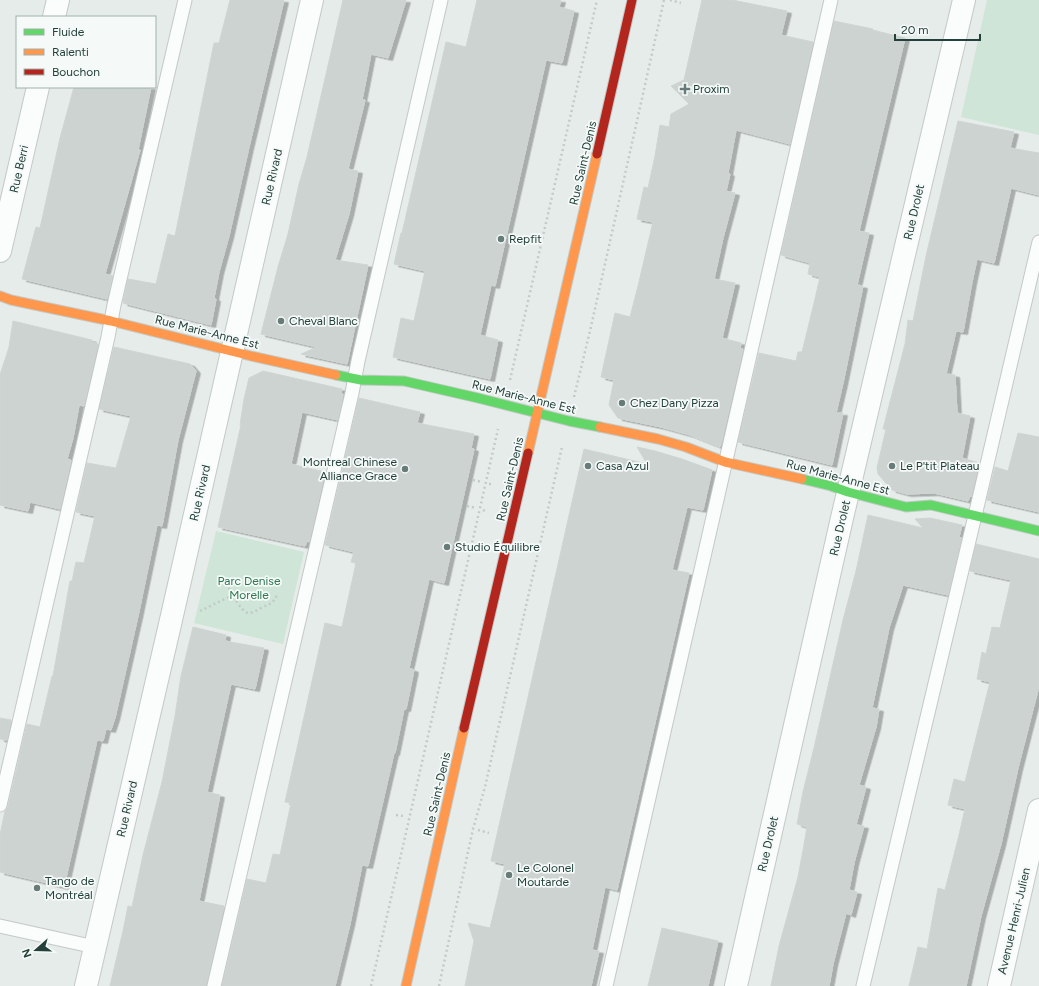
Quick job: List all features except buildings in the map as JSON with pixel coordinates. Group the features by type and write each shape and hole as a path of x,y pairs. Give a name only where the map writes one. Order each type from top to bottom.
{"street":[{"path":"54,16 58,0"},
{"name":"Rue Rivard","path":"86,986 233,352 312,0"},
{"name":"Rue Saint-Denis","path":"406,986 632,0"},
{"name":"Rue Drolet","path":"736,986 848,492 964,0"},
{"name":"Rue Berri","path":"0,251 38,88"},
{"name":"Rue Marie-Anne Est","path":"0,296 11,300 111,321 233,352 362,380 404,381 484,399 576,423 686,447 725,462 831,486 906,508 931,505 1039,531"},
{"name":"Avenue Henri-Julien","path":"999,986 1039,810"}],"lane":[{"path":"0,805 185,0"},
{"path":"214,986 441,0"},
{"path":"606,986 831,0"},
{"path":"863,986 1039,242"},
{"path":"0,926 95,947"}],"path":[{"name":"Rue Saint-Denis","path":"510,377 597,0"},
{"path":"574,394 590,331 664,0"},
{"path":"670,0 681,3"},
{"name":"Rue Saint-Denis","path":"371,986 498,432"},
{"path":"439,986 473,830 485,787 562,448"},
{"path":"473,480 482,482"},
{"path":"467,506 476,508"},
{"path":"224,579 240,608 245,612 249,613 270,604 274,601 277,595"},
{"path":"197,612 233,595"},
{"path":"396,815 404,816"},
{"path":"478,830 489,833"}],"green space":[{"path":"987,0 1039,0 1039,135 961,117"},
{"name":"Parc Denise Morelle","path":"216,531 304,552 283,644 194,623"}],"traffic: fast":[{"path":"336,375 361,380 404,381 569,421 600,427"},
{"path":"802,479 906,507 931,505 1039,531"}],"traffic: slow":[{"path":"528,453 597,154"},
{"path":"0,296 11,300 111,321 251,356 336,375"},
{"path":"600,427 658,439 686,447 725,462 802,479"},
{"path":"406,986 464,728"}],"traffic: jam":[{"path":"597,154 632,0"},
{"path":"464,728 528,453"}],"place":[{"name":"Proxim","path":"685,89"},
{"name":"Repfit","path":"501,239"},
{"name":"Cheval Blanc","path":"281,321"},
{"name":"Chez Dany Pizza","path":"622,403"},
{"name":"Casa Azul","path":"588,466"},
{"name":"Le P'tit Plateau","path":"892,466"},
{"name":"Montreal Chinese Alliance Grace","path":"405,469"},
{"name":"Studio Équilibre","path":"447,547"},
{"name":"Le Colonel Moutarde","path":"509,875"},
{"name":"Tango de Montréal","path":"37,888"}]}
